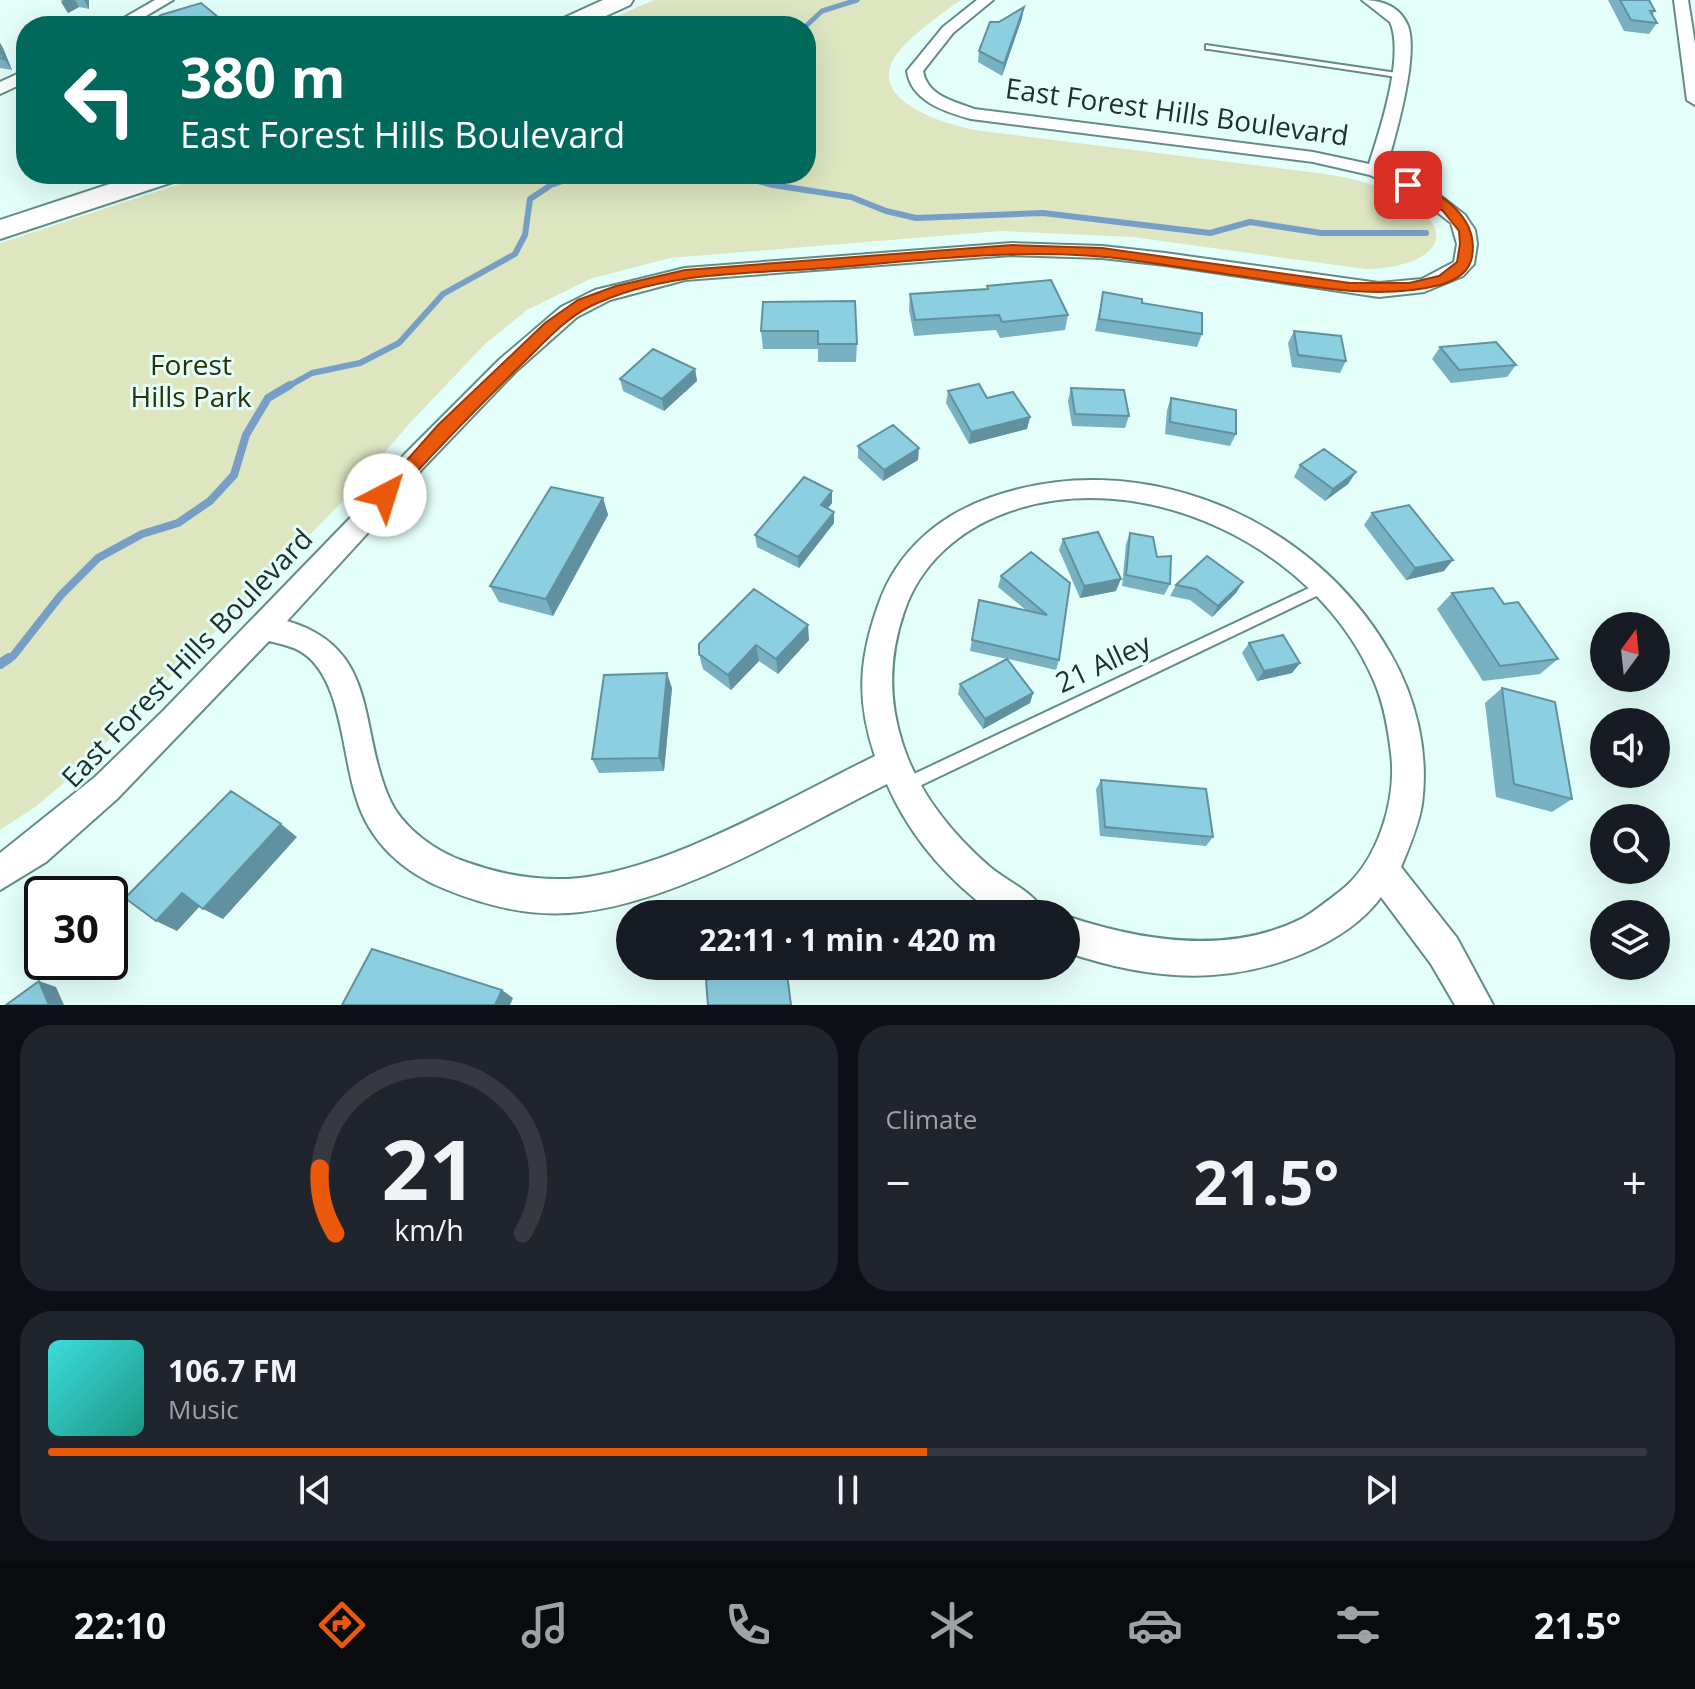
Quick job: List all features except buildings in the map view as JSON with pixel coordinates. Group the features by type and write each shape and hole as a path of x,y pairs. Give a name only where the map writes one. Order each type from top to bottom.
{"main road":[{"path":"587,16 622,0"},
{"path":"0,230 139,184"}],"street":[{"path":"136,16 166,0"},
{"name":"East Forest Hills Boulevard","path":"0,873 34,850 106,788 264,627 366,518 413,462 507,366 569,312 603,295 685,274 1012,249 1149,257 1379,290 1427,284 1456,272 1464,264 1467,244 1465,230 1458,219 1431,198 1376,171 1279,153 1019,122 971,114 940,104 922,91 915,71 948,30 986,0"},
{"path":"1369,0 1397,20 1402,30 1397,75 1376,171"},
{"path":"1681,0 1695,100"},
{"path":"1007,900 962,865 920,813 899,775 882,728 876,692 877,658 883,625 894,596 909,570 929,547 952,528 1006,500 1068,487 1134,490 1167,497 1223,517 1266,539 1324,586 1368,641 1385,671 1398,704 1408,771 1405,806 1395,838 1380,869 1341,913 1317,930 1258,954 1225,960 1155,959 1119,952 1080,939"},
{"path":"264,627 317,646 334,661 343,678 374,804 407,849 434,867 474,885 511,895 539,897 602,893 673,872 899,775"},
{"path":"1380,869 1444,947 1461,974 1474,1005"}],"lane":[{"path":"1209,47 1397,75"},
{"name":"21 Alley","path":"899,775 1324,586"}],"green space":[{"name":"Forest Hills Park","path":"654,0 961,0 912,38 891,64 889,78 894,90 917,110 975,130 1352,179 1386,190 1407,201 1426,216 1435,229 1436,241 1429,251 1402,265 1365,269 1133,237 1001,231 670,258 590,279 527,310 485,344 409,424 343,501 77,772 35,807 0,830 0,243 180,184 816,184 816,16 617,16"}],"waterway":[{"path":"816,17 822,11 857,0"},
{"path":"287,387 312,373 360,363 399,343 443,294 515,254 525,235 530,199 554,184"},
{"path":"769,184 851,197 886,211 916,218 1043,213 1210,233 1250,222 1321,233 1426,233"},
{"path":"6,660 13,656 61,595 98,558 142,534 178,523 210,501 234,475 246,435 268,398 290,385"},
{"path":"0,664 6,660"}],"route":[{"path":"385,495 507,366 551,327 584,303 621,289 685,274 1012,249 1102,252 1350,287 1379,290 1409,288 1444,279 1456,272 1464,264 1467,244 1465,230 1448,208 1408,185"}]}
